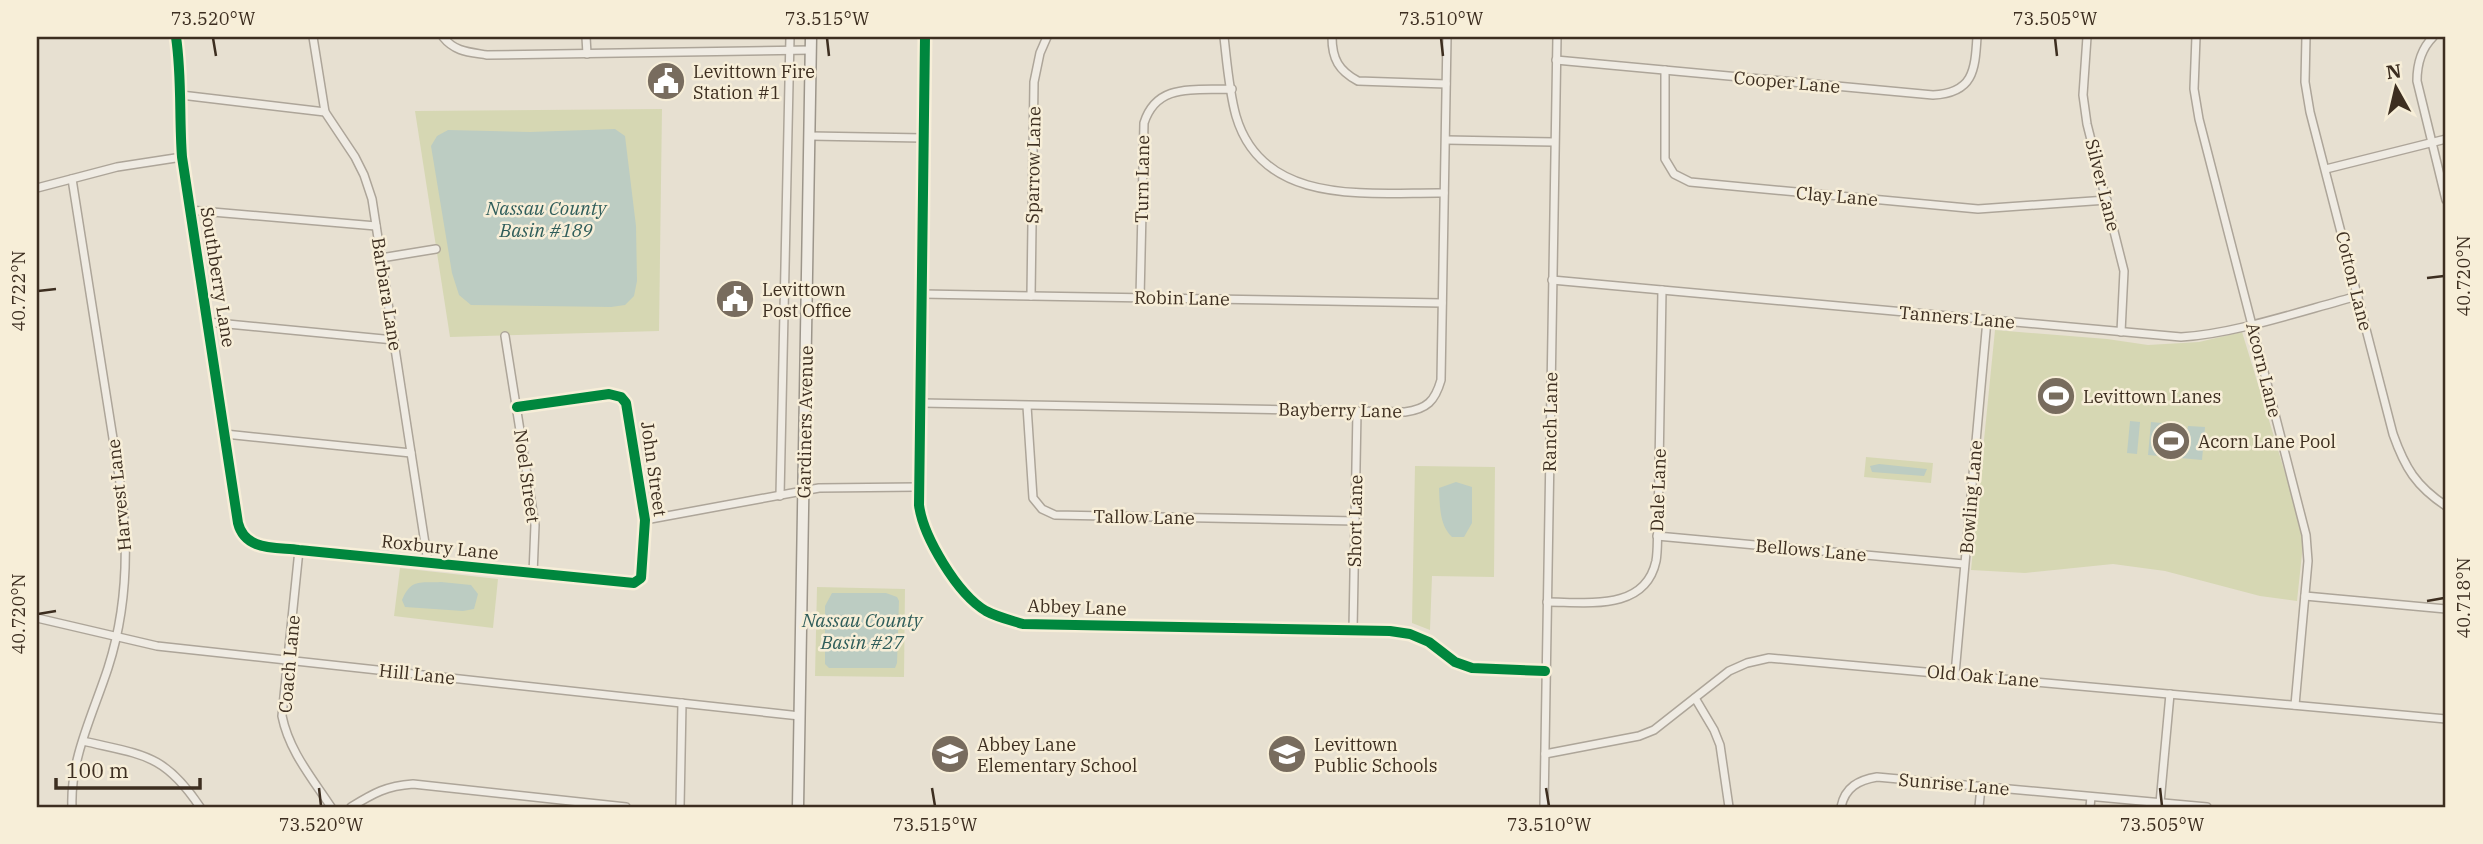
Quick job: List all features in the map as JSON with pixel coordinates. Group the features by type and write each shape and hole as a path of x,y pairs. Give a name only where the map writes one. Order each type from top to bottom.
{"main road":[{"name":"Gardiners Avenue","path":"798,807 811,37"}],"street":[{"name":"Southberry Lane","path":"176,37 182,157 238,523"},
{"name":"Barbara Lane","path":"313,37 325,112 364,175 372,199 428,563"},
{"path":"443,37 458,50 487,55 811,50"},
{"path":"586,37 587,54"},
{"name":"Gardiners Avenue","path":"780,496 790,37"},
{"name":"Abbey Lane","path":"925,37 918,487 921,523 931,545 973,600 985,610 1023,624 1390,631 1410,634 1429,642 1455,662 1472,668 1545,671"},
{"name":"Sparrow Lane","path":"1031,296 1034,82 1040,53 1047,37"},
{"path":"1224,37 1235,114 1248,143 1269,166 1291,181 1306,187 1336,191 1444,193"},
{"path":"1332,37 1336,63 1345,75 1358,81 1446,84"},
{"name":"Bayberry Lane","path":"921,403 1405,412 1421,410 1430,404 1437,394 1441,380 1447,37"},
{"name":"Ranch Lane","path":"1544,807 1556,37"},
{"name":"Cooper Lane","path":"1556,60 1933,95 1959,90 1971,77 1977,37"},
{"name":"Silver Lane","path":"2087,37 2087,124 2124,271 2121,332"},
{"name":"Acorn Lane","path":"2196,37 2194,89 2199,119 2305,535 2308,561 2295,705"},
{"name":"Cotton Lane","path":"2306,37 2305,82 2393,434 2403,463 2413,478 2429,495 2446,506"},
{"path":"2434,37 2421,54 2417,65 2417,81 2446,200"},
{"name":"Clay Lane","path":"1665,71 1665,159 1674,174 1690,182 1978,209 2107,200"},
{"name":"Turn Lane","path":"1140,298 1144,123 1147,113 1152,104 1168,93 1232,89"},
{"path":"181,95 325,112"},
{"path":"810,136 923,138"},
{"path":"2326,169 2446,139"},
{"path":"1446,140 1554,142"},
{"path":"37,188 117,167 182,157"},
{"name":"Harvest Lane","path":"72,179 126,527 123,605 108,666 75,767 72,807"},
{"path":"189,210 376,226"},
{"path":"381,258 436,249"},
{"name":"Tanners Lane","path":"1552,280 2181,337 2197,336 2358,296"},
{"name":"Dale Lane","path":"1547,602 1606,603 1629,596 1642,586 1652,571 1656,560 1657,536 1662,290"},
{"name":"Robin Lane","path":"922,294 1442,303"},
{"name":"Bowling Lane","path":"1955,674 1987,320"},
{"path":"207,323 394,340"},
{"name":"Noel Street","path":"505,336 535,525 533,574"},
{"name":"John Street","path":"517,407 609,394 621,397 629,415 645,520 642,569"},
{"name":"Tallow Lane","path":"1027,406 1033,498 1042,509 1055,515 1355,521"},
{"name":"Short Lane","path":"1353,630 1357,411"},
{"path":"225,434 411,453"},
{"path":"645,520 819,488 918,487"},
{"name":"Roxbury Lane","path":"238,523 246,540 257,545 299,550 624,584 634,583 641,578 642,569"},
{"name":"Bellows Lane","path":"1657,536 1964,564"},
{"name":"Coach Lane","path":"299,550 282,716 286,735 331,807"},
{"path":"2305,596 2446,609"},
{"name":"Hill Lane","path":"37,618 157,646 800,716"},
{"name":"Old Oak Lane","path":"1545,754 1639,736 1664,723 1728,671 1747,663 1769,659 2446,719"},
{"path":"2160,803 2170,694"},
{"path":"1695,698 1720,745 1729,807"},
{"path":"680,807 682,703"},
{"path":"83,741 133,753 163,765 186,786 200,807"},
{"name":"Sunrise Lane","path":"1841,807 1848,790 1866,779 1877,777 2207,807"},
{"path":"351,807 380,790 413,784 626,807"},
{"path":"1979,807 1981,787"},
{"path":"2090,807 2091,797"}],"green space":[{"name":"Nassau County Basin #189","path":"662,109 659,331 450,337 415,111"},
{"path":"1995,330 2148,345 2199,342 2242,332 2304,535 2297,601 2260,596 2165,571 2113,564 2025,573 1971,570"},
{"path":"1866,457 1933,463 1931,483 1864,477"},
{"path":"1415,466 1495,467 1494,577 1432,576 1430,630 1412,623"},
{"path":"400,568 498,579 493,628 394,616"},
{"name":"Nassau County Basin #27","path":"817,587 905,589 904,677 815,676"}],"water":[{"name":"Nassau County Basin #189","path":"615,129 625,136 636,226 637,281 634,296 625,305 611,307 471,305 459,295 452,273 431,146 437,136 448,130 530,132"},
{"path":"2130,421 2140,422 2137,454 2127,453"},
{"name":"Acorn Lane Pool","path":"2151,422 2184,425 2183,431 2187,431 2188,426 2205,427 2202,460 2148,455"},
{"path":"1879,464 1927,469 1924,476 1872,472 1870,466"},
{"path":"1456,482 1472,487 1472,523 1464,537 1452,537 1441,514 1439,488"},
{"path":"441,582 471,585 478,594 474,609 463,611 405,607 402,600 413,585"},
{"name":"Nassau County Basin #27","path":"832,593 886,593 897,597 899,601 895,668 829,668 825,664 825,606"}],"cycle path":[{"path":"176,37 182,157 238,523 247,539 271,548 634,583 641,578 645,520 626,403 621,397 609,394 517,407"},
{"path":"925,37 919,505 934,548 964,592 986,611 1023,624 1390,631 1410,634 1429,642 1455,662 1472,668 1545,671"}],"place":[{"name":"Levittown Fire Station #1","path":"666,81"},
{"name":"Levittown Post Office","path":"735,299"},
{"name":"Levittown Lanes","path":"2056,396"},
{"name":"Acorn Lane Pool","path":"2171,441"},
{"name":"Abbey Lane Elementary School","path":"950,754"},
{"name":"Levittown Public Schools","path":"1287,754"}]}
